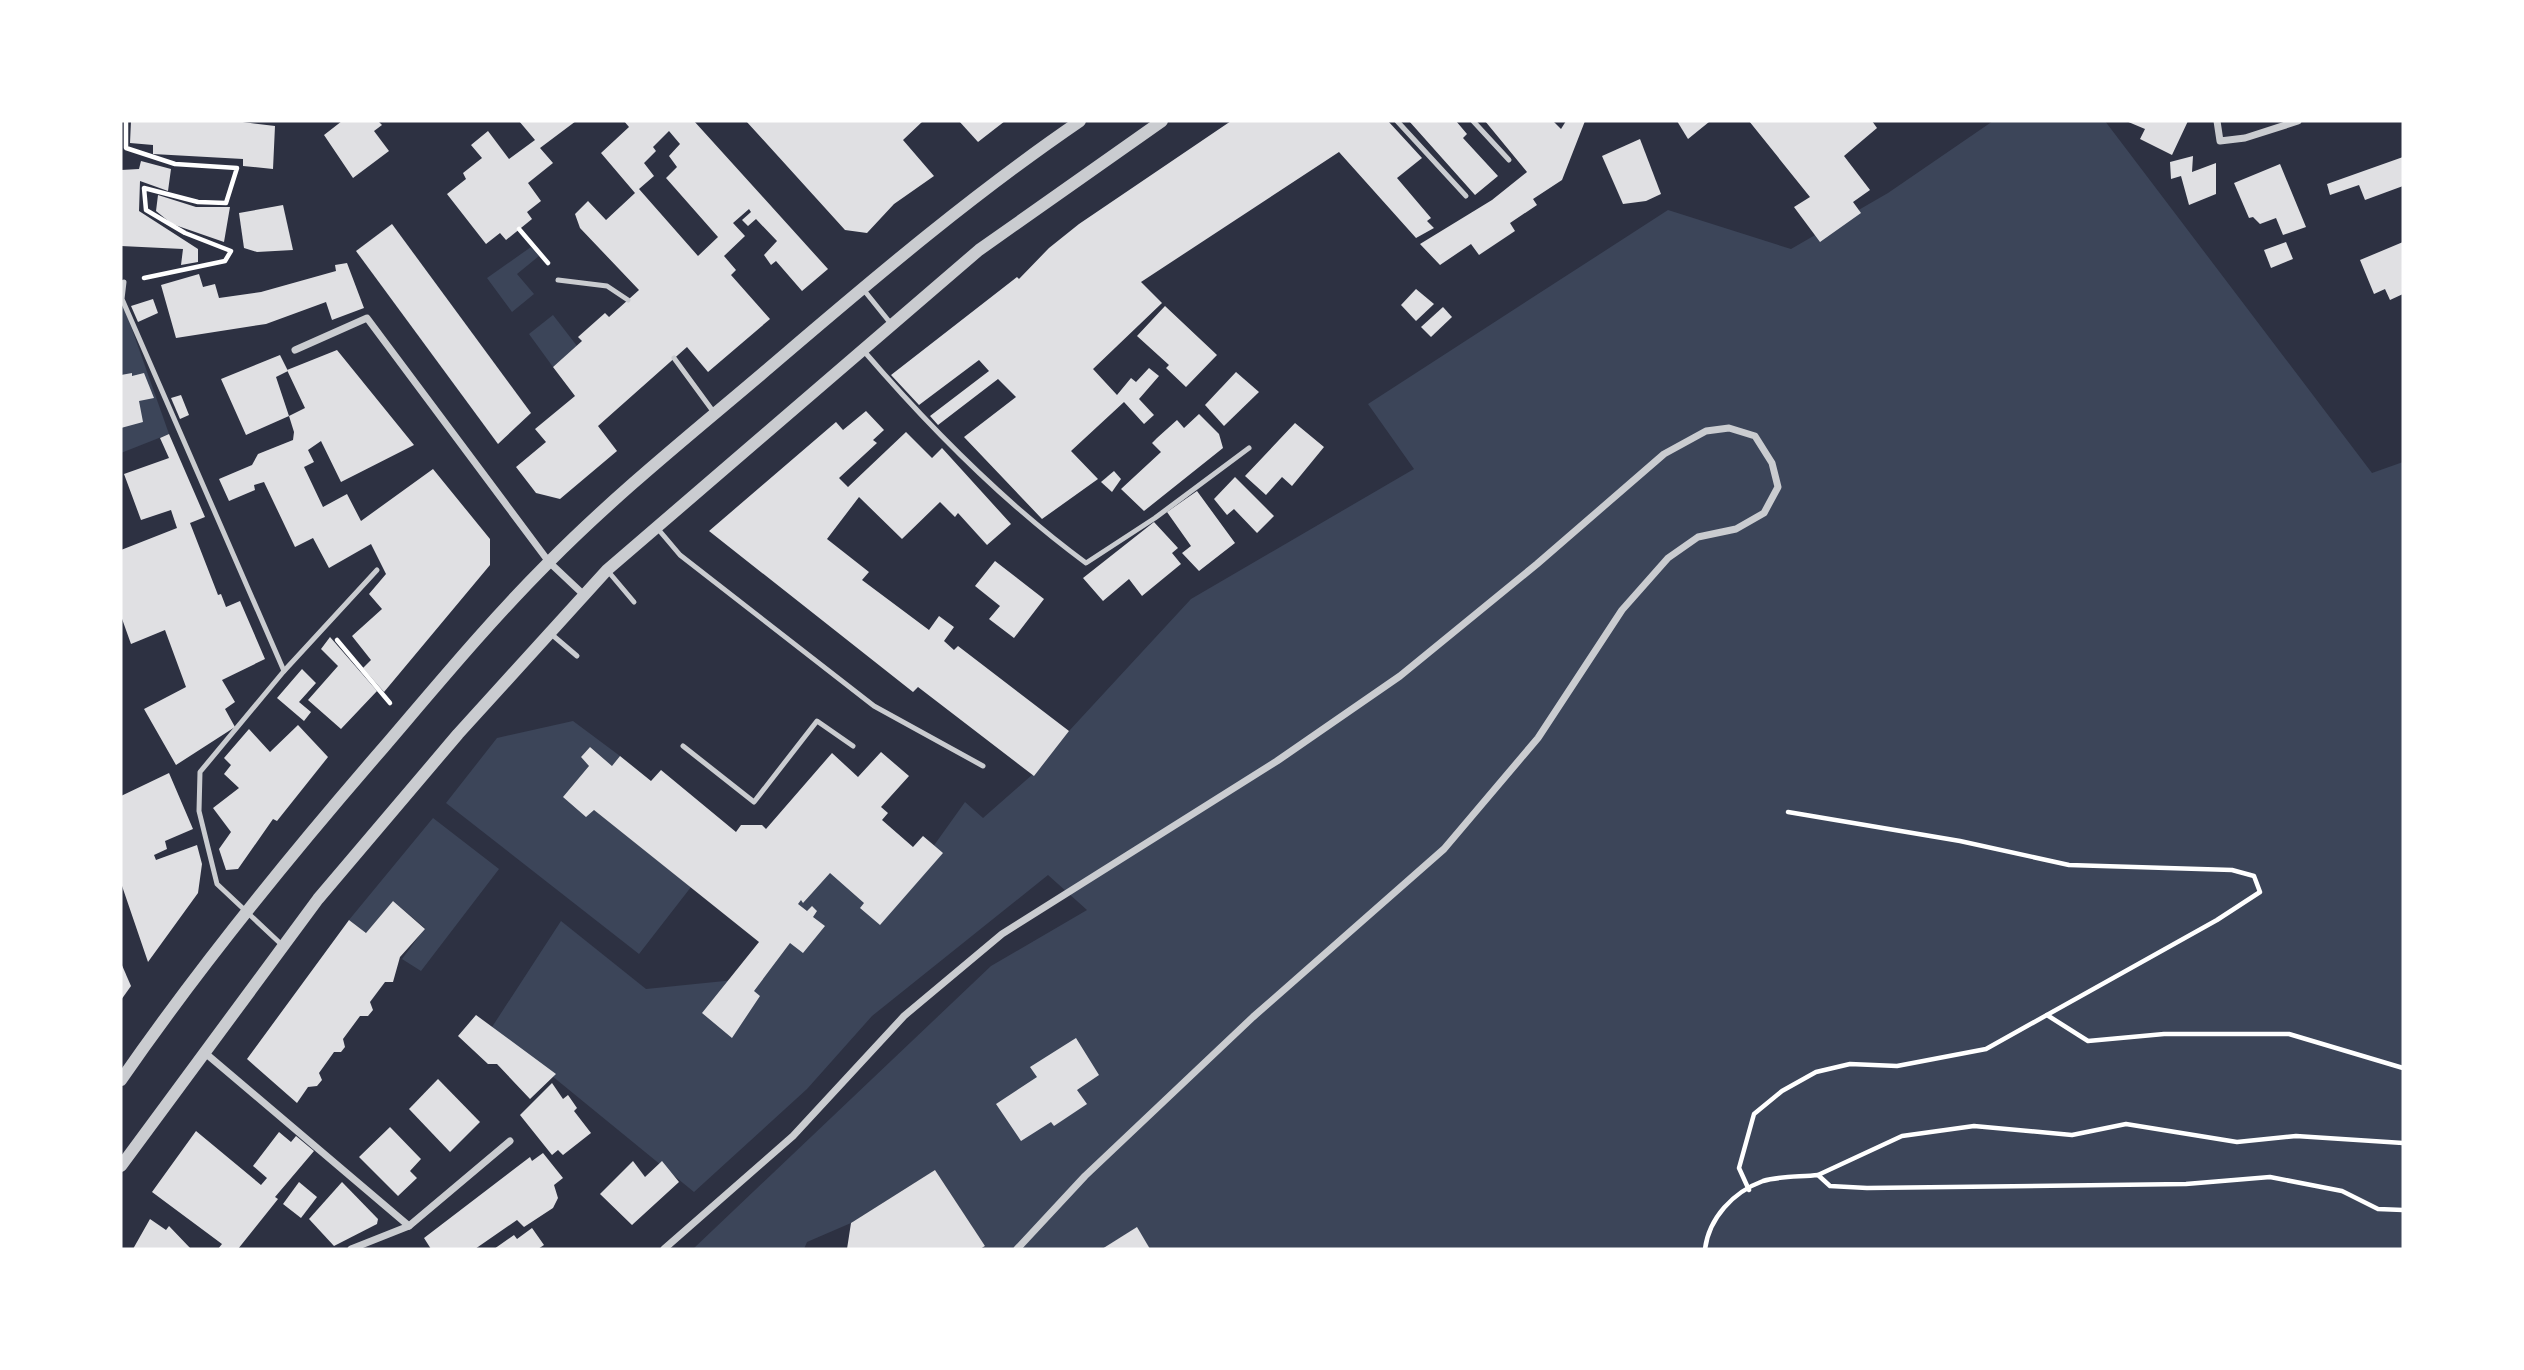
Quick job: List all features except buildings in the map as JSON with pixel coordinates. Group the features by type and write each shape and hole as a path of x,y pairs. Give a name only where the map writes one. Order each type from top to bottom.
{"street":[{"path":"121,1080 176,1000 280,868 406,721 549,562 862,288 954,213 1080,121"},
{"path":"121,1166 318,899 549,631 607,570 979,250 1162,121"},
{"path":"2217,121 2220,141 2245,138 2298,121"},
{"path":"295,350 367,318 549,562 584,595"},
{"path":"664,1249 793,1136 904,1016 1002,934 1277,761 1400,676 1537,564 1664,454 1706,431 1729,428 1755,436 1772,463 1778,487 1764,513 1736,529 1698,537 1668,558 1622,610 1538,738 1444,849 1253,1017 1086,1175 1017,1249"},
{"path":"205,1052 409,1226"},
{"path":"351,1249 409,1226 510,1141"}],"lane":[{"path":"1397,121 1466,196"},
{"path":"1473,121 1509,160"},
{"path":"561,280 607,286 628,300"},
{"path":"124,282 122,299 284,671"},
{"path":"862,288 892,325"},
{"path":"863,351 962,457 1044,532 1086,563 1155,518 1249,448"},
{"path":"674,358 715,414"},
{"path":"656,527 680,555 874,706 983,766"},
{"path":"284,947 217,884 199,811 200,772 284,671 377,570"},
{"path":"607,570 634,603"},
{"path":"549,631 577,656"},
{"path":"683,746 754,802 817,721 853,746"}],"path":[{"path":"124,282 225,261 231,251 185,233 146,211 144,188 198,202 226,203 237,168 175,164 126,148 127,121"},
{"path":"519,229 561,280"},
{"path":"325,626 406,721"},
{"path":"1749,1190 1739,1168 1754,1114 1782,1091 1816,1072 1850,1064 1897,1066 1986,1049 2217,920 2260,892 2254,876 2232,870 2069,865 1960,841 1788,812"},
{"path":"2046,1015 2088,1041 2164,1034 2289,1034 2403,1068"},
{"path":"1705,1249 1707,1232 1724,1205 1763,1181 1818,1175 1902,1136 1973,1126 2072,1135 2126,1124 2237,1142 2297,1136 2403,1143"},
{"path":"1818,1175 1830,1186 1906,1188 2186,1184 2270,1177 2342,1191 2378,1209 2403,1209"}],"shaded area":[{"path":"1993,121 2105,121 2372,473 2403,462 2403,1249 983,1249 985,1246 935,1170 851,1223 807,1242 804,1249 693,1249 991,966 1087,910 1048,875 872,1016 807,1089 694,1192 492,1027 561,921 646,989 764,977 781,907 836,856 890,907 965,802 983,818 1041,767 1069,731 1191,599 1414,469 1368,404 1668,210 1791,249 1888,193"},
{"path":"531,247 539,256 517,274 534,294 512,312 487,278"},
{"path":"121,298 169,434 121,453"},
{"path":"553,315 577,346 553,367 529,334"},
{"path":"573,721 620,756 612,766 590,747 581,757 589,766 594,810 691,887 639,954 446,803 497,738"},
{"path":"433,818 499,869 421,971 402,959 425,928 393,901 366,933 349,920"}]}
